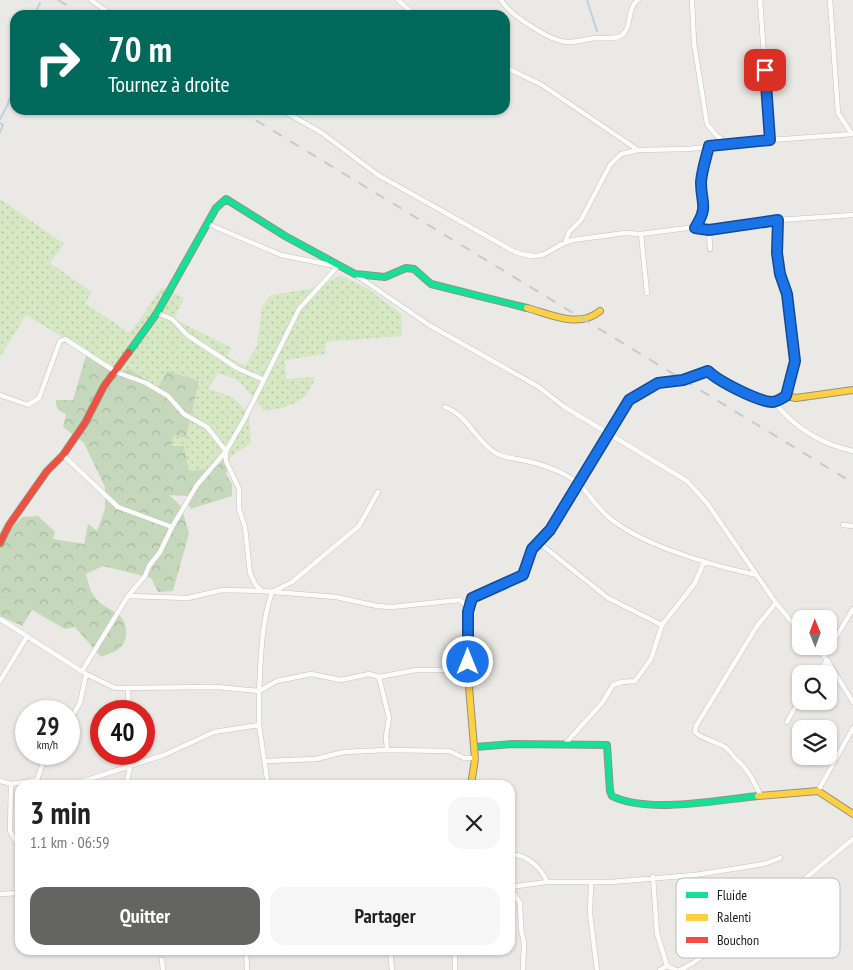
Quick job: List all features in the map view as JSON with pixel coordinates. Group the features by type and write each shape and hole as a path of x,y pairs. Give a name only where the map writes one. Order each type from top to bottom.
{"street":[{"path":"91,0 105,10"},
{"path":"398,0 410,10"},
{"path":"500,0 516,16 551,37 567,43 586,39 615,38 622,35 627,28 629,12 638,0"},
{"path":"692,0 694,43 707,124 716,135 728,144"},
{"path":"760,0 770,140"},
{"path":"565,242 569,232 581,220 610,165 621,154 638,150 852,134 838,113 830,0"},
{"path":"510,69 542,85 638,150"},
{"path":"291,115 322,133 378,175 515,252 530,257 544,256 565,242 625,233 641,234 695,228 709,230 778,220 853,215"},
{"path":"695,228 703,214 705,202 701,180 709,146"},
{"path":"0,543 9,525 50,466 62,455 85,423 104,386 116,372 139,334 157,313 222,201 230,199 285,236 355,274 429,325 539,387 563,406 669,469 695,488 733,537 757,575 792,621"},
{"path":"778,220 777,253 780,274 787,294 795,361 786,396"},
{"path":"208,224 281,255 338,266"},
{"path":"709,230 710,249"},
{"path":"641,234 647,293"},
{"path":"80,703 84,673 128,596 145,576 149,566 160,552 172,527 197,485 226,450 264,380 299,308 338,266"},
{"path":"355,274 385,277 406,268 414,269 431,284 576,321 593,317 600,311"},
{"path":"157,313 172,319 187,336 237,368 264,380"},
{"path":"0,394 28,405 34,403 39,398 62,339 108,365 116,372 146,383 168,396 184,414 207,427 226,450 226,460 239,489 239,509 245,527 250,573 255,584 262,591"},
{"path":"128,596 188,598 222,590 262,591 336,597 376,606 472,598 523,575 537,541 550,530 624,407 637,394 658,383 683,380 708,371 716,380 763,400 774,402 786,396 796,398 853,390"},
{"path":"774,402 788,419 817,439 853,451"},
{"path":"445,407 455,411 482,443 497,454 511,460 525,460 547,467 578,483 612,520 673,550 704,562 757,575"},
{"path":"62,455 118,507 172,527"},
{"path":"268,780 259,725 262,633 266,608 272,592 292,582 359,526 378,492"},
{"path":"843,525 853,526"},
{"path":"537,541 608,598 662,626"},
{"path":"565,744 602,703 613,685 635,681 640,677 652,659 662,626 695,583 704,562"},
{"path":"472,598 468,612 467,677 476,758 472,780"},
{"path":"459,600 464,603 468,612"},
{"path":"761,796 743,763 737,760 730,751 716,742 700,737 695,732 696,726 757,626 776,602"},
{"path":"823,665 853,609"},
{"path":"0,619 26,638 84,673 104,684 128,690 217,687 260,691 277,681 312,674 341,680 369,674 379,677 416,670 460,672 467,677"},
{"path":"0,681 26,638"},
{"path":"822,655 853,702"},
{"path":"379,677 389,718 386,736 387,750"},
{"path":"128,690 128,700"},
{"path":"788,722 794,710"},
{"path":"87,780 164,755 214,732 259,725"},
{"path":"818,791 853,728"},
{"path":"475,747 565,744 607,745 610,791 612,796 622,801 659,805 818,791 853,814"},
{"path":"266,761 316,759 344,752 387,750 449,750 464,758 476,758"},
{"path":"37,780 42,765"},
{"path":"127,780 129,767"},
{"path":"0,780 15,783"},
{"path":"11,784 10,831 15,840"},
{"path":"806,878 853,839"},
{"path":"515,854 519,854 540,869 546,882"},
{"path":"515,886 546,882 591,883 653,876 723,872 764,864 780,858"},
{"path":"653,876 657,934 667,966 676,970"},
{"path":"591,883 590,912 597,970"},
{"path":"0,894 15,893"},
{"path":"515,895 520,903 524,943 523,970"},
{"path":"246,955 247,970"},
{"path":"390,955 392,970"},
{"path":"455,955 455,970"},
{"path":"680,970 700,958"},
{"path":"162,960 163,970"},
{"path":"660,970 667,966"}],"green space":[{"path":"0,199 64,244 50,263 92,292 85,303 130,333 162,287 184,298 174,319 232,348 227,356 245,366 257,346 262,307 271,295 309,289 342,276 368,289 401,314 402,336 326,342 325,354 285,360 286,379 315,377 312,386 302,399 289,406 264,411 238,380 218,373 208,389 233,397 249,414 251,443 214,468 189,471 184,446 171,446 174,435 186,438 199,381 158,388 120,372 26,315 0,357"},
{"path":"87,352 120,372 130,369 158,388 167,371 199,381 186,438 174,435 171,446 184,446 189,471 214,468 230,456 226,474 232,484 232,496 190,509 187,496 169,495 181,506 189,533 173,591 158,592 151,578 103,566 86,574 94,596 104,606 120,616 124,620 126,627 126,636 123,644 117,650 101,657 75,627 65,629 32,610 22,626 0,616 0,540 22,517 38,516 55,532 53,539 84,544 88,524 97,531 105,509 105,487 84,443 63,427 66,414 61,412 56,405 56,400 73,400"}],"waterway":[{"path":"587,0 597,31"},
{"path":"36,10 40,3"},
{"path":"0,119 10,98"},
{"path":"0,123 3,125 0,132"}],"railway":[{"path":"58,0 75,10"},
{"path":"247,115 853,483"}],"traffic: fast":[{"path":"129,352 157,313 216,208 226,199 285,236 355,274 385,277 406,268 414,269 431,284 527,308"},
{"path":"494,586 523,575 532,549 553,525 629,400 658,383 678,381"},
{"path":"475,747 512,744 607,745 610,791 612,796 644,804 703,803 758,796"}],"traffic: slow":[{"path":"527,308 574,320 592,316 600,311"},
{"path":"678,381 707,371 738,390 772,402 786,396 796,398 853,390"},
{"path":"472,780 475,759 466,650 468,610 476,595 494,586"},
{"path":"758,796 818,791 853,814"}],"traffic: jam":[{"path":"0,543 9,525 47,471 63,455 85,423 104,386 129,352"}],"route":[{"path":"468,662 467,622 472,598 486,590 523,575 532,549 537,541 550,530 629,400 658,383 683,380 708,371 716,380 763,400 774,402 786,396 789,378 795,361 787,294 780,274 777,253 778,220 709,230 695,228 703,214 705,202 701,180 709,146 770,140 765,70"}]}
